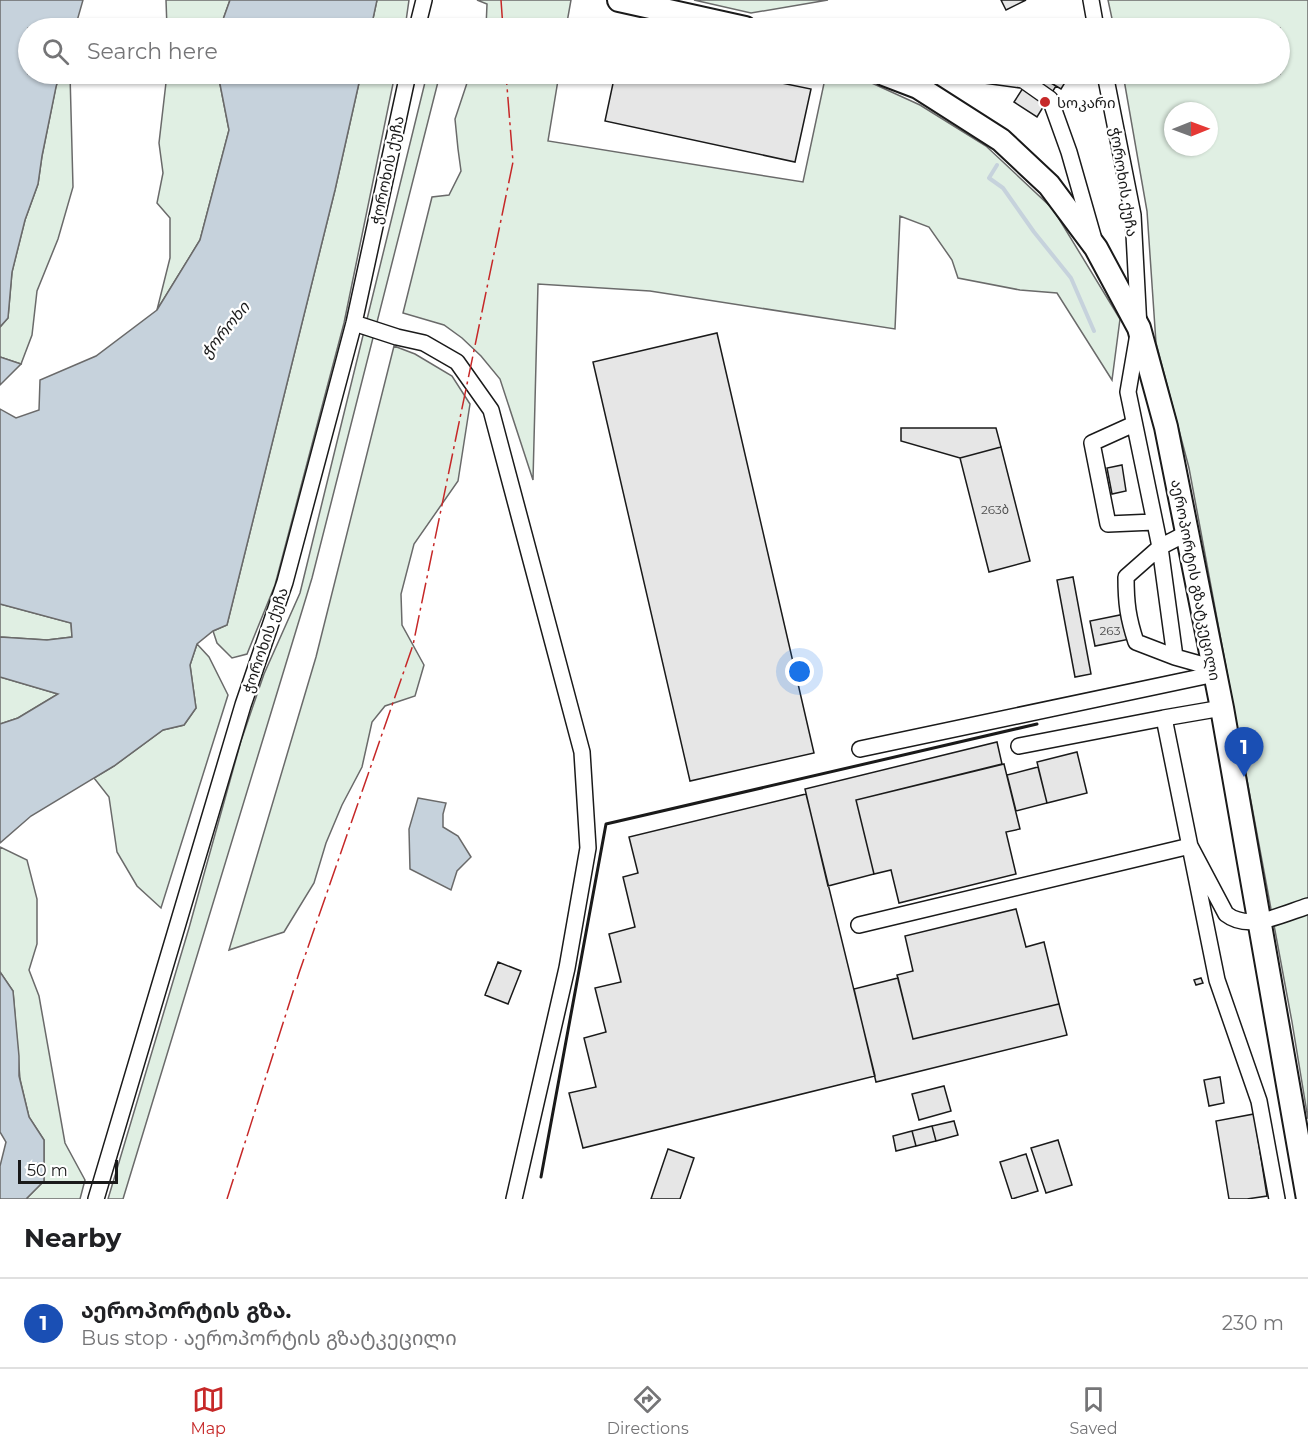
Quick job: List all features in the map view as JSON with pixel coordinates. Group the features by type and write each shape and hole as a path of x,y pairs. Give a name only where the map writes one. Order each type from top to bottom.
{"highway":[{"path":"619,0 700,18"},
{"name":"აეროპორტის გზატკეცილი","path":"910,84 1000,140 1049,185 1096,248 1139,328 1166,427 1222,708 1308,1199"}],"street":[{"path":"420,18 424,0"},
{"path":"1091,0 1094,18"},
{"name":"ჭოროხის ქუჩა","path":"96,1199 243,705 285,582 354,323 406,84"},
{"path":"1029,84 1050,99 1069,152 1096,248"},
{"name":"ჭოროხის ქუჩა","path":"1107,84 1133,215 1139,328 1128,392 1160,547 1175,657"},
{"path":"354,323 424,343 457,362 491,410 582,752 588,848 567,968 514,1199"},
{"path":"1134,424 1092,443 1108,524 1154,522"},
{"path":"1187,533 1160,547 1126,577 1129,621 1137,642 1214,671"},
{"path":"860,749 1214,671"},
{"path":"1019,746 1222,708"},
{"path":"1164,718 1218,980 1259,1101 1277,1199"},
{"path":"1190,846 1226,914 1232,919 1258,922 1308,906"},
{"path":"859,925 1190,846"}],"green space":[{"path":"166,0 230,0 224,18 167,18"},
{"path":"377,0 409,0 406,18 373,18"},
{"path":"477,0 571,0 568,18 486,18 487,4"},
{"path":"694,0 828,0 751,13"},
{"path":"1108,0 1308,0 1308,1119 1189,468 1156,343 1147,211 1125,84 1290,84 1290,18 1112,18"},
{"path":"57,84 70,84 73,187 58,239 37,291 32,335 21,364 0,357 0,327 8,318 12,272 25,220 38,184"},
{"path":"166,84 220,84 229,130 200,240 157,310 170,258 170,218 157,203 163,173 159,143"},
{"path":"359,84 393,84 344,323 275,585 247,654 232,658 217,643 213,631 227,625 335,190"},
{"path":"425,84 437,84 312,578 123,1199 108,1199 189,928 241,741 264,674 300,593"},
{"path":"467,84 557,84 548,141 803,182 824,84 874,84 920,105 986,146 1053,209 1120,319 1112,380 1057,293 1020,290 958,278 952,260 929,227 900,216 895,329 650,291 538,284 533,480 500,379 481,356 444,325 403,313 432,197 449,195 461,171 455,119"},
{"path":"394,346 415,354 452,376 470,404 458,481 414,544 401,594 402,625 424,665 415,696 385,706 372,722 362,767 342,805 326,843 314,883 284,932 229,950 316,657"},
{"path":"0,604 71,623 72,637 47,640 0,637"},
{"path":"197,644 209,657 228,695 161,908 137,886 117,852 109,797 94,778 163,730 184,725 196,708 190,665"},
{"path":"0,677 58,694 18,718 0,724"},
{"path":"0,847 27,860 37,899 37,944 29,970 39,996 65,1143 85,1180 80,1199 26,1199 44,1181 44,1140 29,1117 20,1079 13,991 0,972"}],"water":[{"path":"0,0 83,0 78,18 18,18 18,84 57,84 38,184 25,220 12,272 8,318 0,327"},
{"path":"230,0 377,0 373,18 224,18"},
{"name":"ჭოროხი","path":"220,84 359,84 335,190 227,625 213,631 197,644 190,665 196,708 184,725 163,730 114,766 31,816 0,843 0,724 18,718 58,694 0,677 0,637 47,640 72,637 71,623 0,604 0,409 16,418 39,410 40,380 96,356 157,310 200,240 229,130"},
{"path":"0,357 21,364 0,385"},
{"path":"418,798 446,803 443,827 458,836 471,857 457,871 451,890 410,869 409,829"},
{"path":"0,972 13,991 19,1076 29,1117 44,1140 44,1181 26,1199 0,1199 0,1166 6,1142 0,1132"}],"building":[{"path":"1001,0 1026,0 1006,10"},
{"path":"613,84 787,84 811,89 795,162 605,121"},
{"path":"1026,84 1056,86 1037,117 1014,102"},
{"path":"1053,84 1064,84 1061,89"},
{"path":"717,333 814,753 690,781 593,362"},
{"path":"901,428 996,428 1001,447 960,458 901,441"},
{"path":"1001,447 1030,561 989,572 960,458"},
{"path":"1122,465 1126,491 1112,494 1107,468"},
{"path":"1073,577 1091,674 1075,677 1057,580"},
{"path":"1125,614 1130,639 1095,646 1090,621"},
{"path":"997,742 1002,764 856,800 874,874 828,886 805,789"},
{"path":"1077,752 1087,793 1047,803 1037,762"},
{"path":"1004,764 1020,829 1006,832 1016,874 899,903 891,870 874,874 856,800"},
{"path":"1038,767 1047,803 1016,811 1007,775"},
{"path":"806,794 875,1076 583,1148 569,1093 596,1087 584,1038 606,1032 595,988 621,982 609,934 635,927 623,877 638,873 629,837"},
{"path":"1016,909 1026,947 1044,942 1059,1004 913,1039 897,975 913,971 905,936"},
{"path":"498,962 521,971 508,1004 485,995"},
{"path":"898,978 913,1039 1059,1004 1067,1035 876,1082 854,989"},
{"path":"1201,978 1203,983 1196,985 1194,980"},
{"path":"1220,1077 1224,1103 1209,1106 1204,1080"},
{"path":"944,1086 951,1111 919,1120 912,1094"},
{"path":"1254,1114 1267,1196 1229,1199 1216,1121"},
{"path":"954,1121 958,1135 936,1141 932,1126"},
{"path":"932,1126 936,1141 916,1146 912,1131"},
{"path":"912,1131 916,1146 896,1151 893,1136"},
{"path":"1058,1140 1072,1185 1046,1193 1031,1148"},
{"path":"668,1149 694,1158 680,1199 651,1199"},
{"path":"1026,1154 1038,1191 1012,1199 1000,1162"}],"waterway":[{"path":"997,165 989,178 1003,188 1071,278 1094,331"}],"wall":[{"path":"541,1177 606,824 1037,724"}],"power":[{"path":"501,0 502,18"},
{"path":"227,1199 299,973 413,645 513,162 507,84"}],"place":[{"name":"სოკარი","path":"1045,102"},
{"name":"აეროპორტის გზა.","path":"1244,777"}]}
